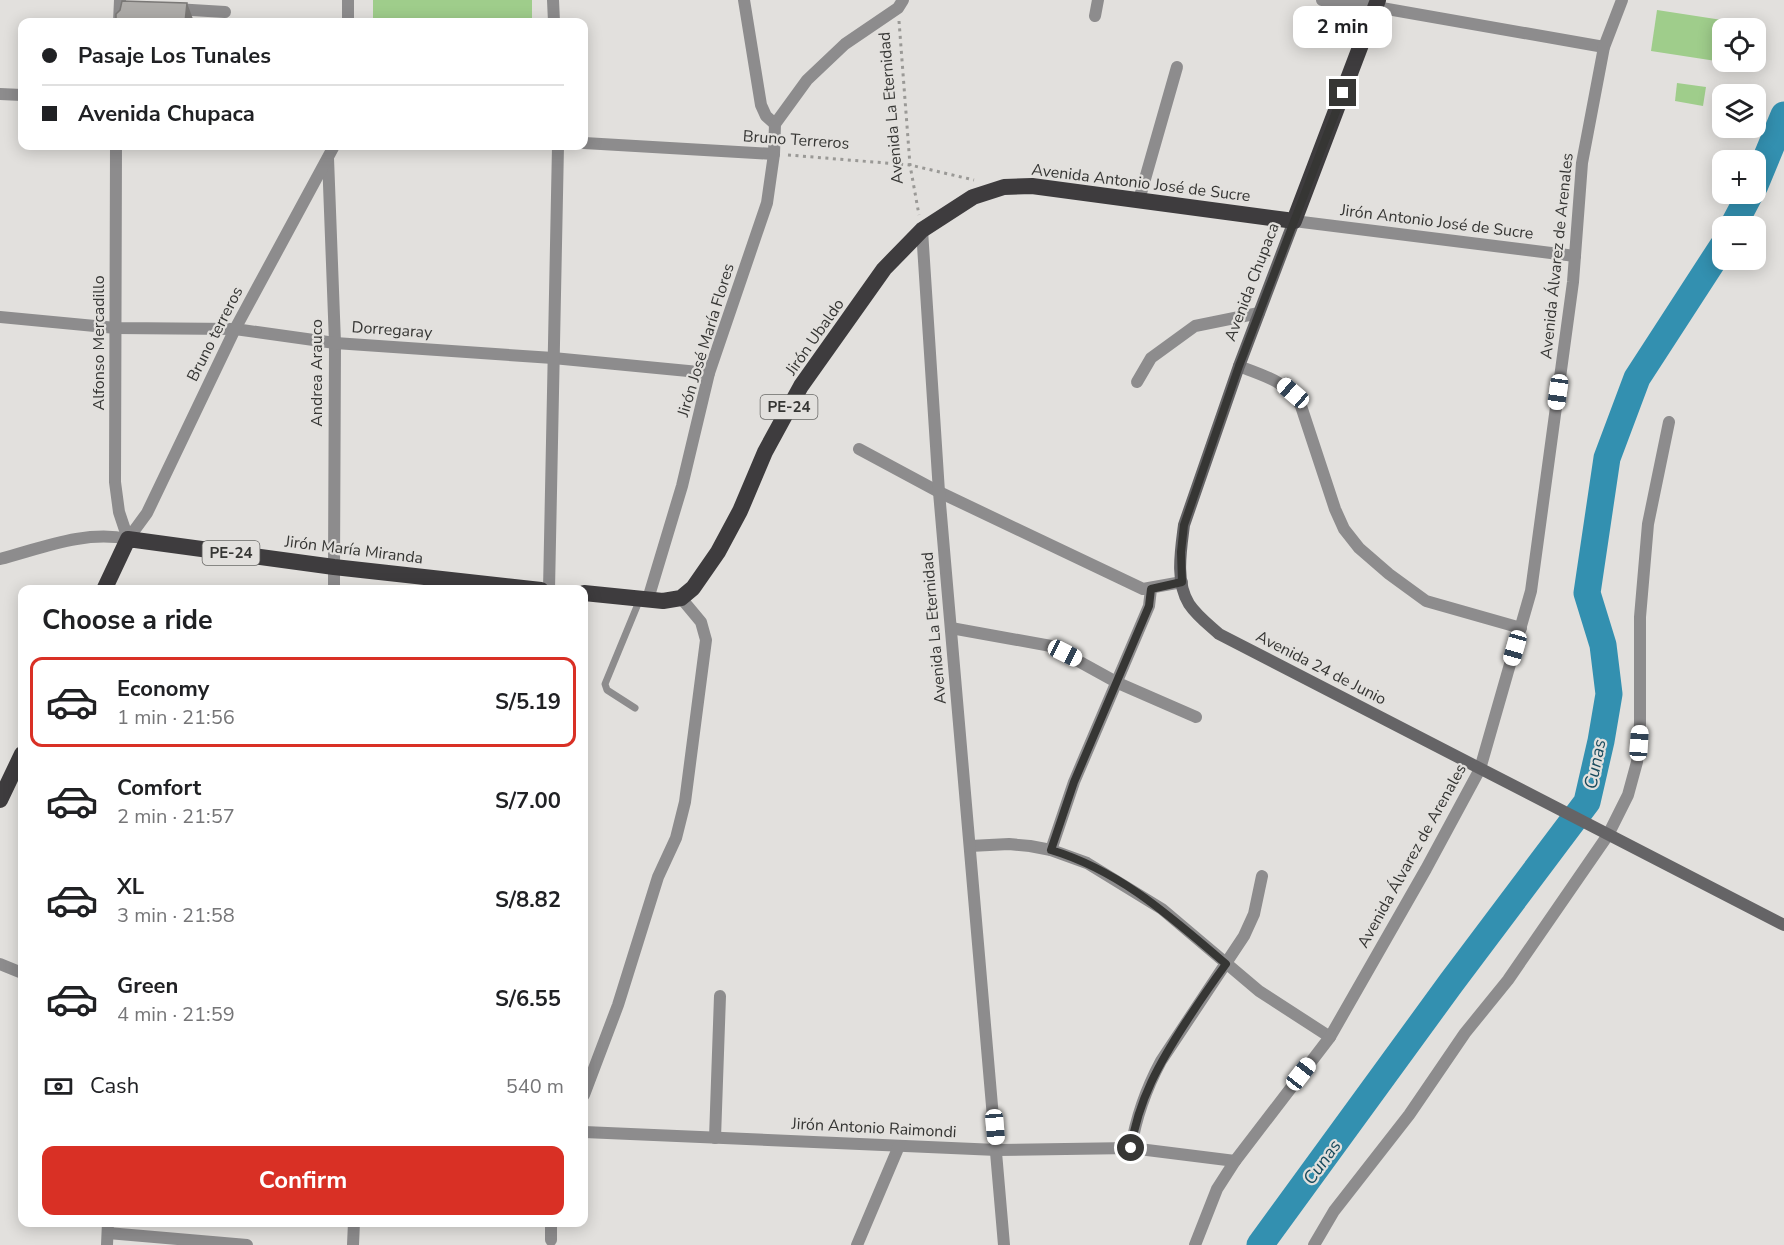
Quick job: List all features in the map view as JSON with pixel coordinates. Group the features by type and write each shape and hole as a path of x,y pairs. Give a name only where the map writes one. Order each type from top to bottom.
{"highway":[{"name":"Avenida Chupaca","path":"1294,221 1377,3"},
{"name":"Avenida Antonio José de Sucre","path":"922,230 973,197 1004,187 1032,186 1294,221"},
{"name":"Jirón Ubaldo","path":"681,598 693,588 718,552 740,511 765,452 801,387 884,269 922,230"},
{"path":"108,585 128,539"},
{"name":"Jirón María Miranda","path":"128,539 334,567 496,585"},
{"path":"588,594 663,601 681,598"},
{"path":"0,800 18,762"}],"main road":[{"name":"Avenida Chupaca","path":"1182,582 1181,552 1184,525 1239,366 1294,221"},
{"name":"Avenida 24 de Junio","path":"1182,582 1189,603 1219,634 1784,925"}],"street":[{"path":"348,0 348,18"},
{"path":"553,0 554,18"},
{"path":"744,0 761,105 766,116 775,124 807,81 845,44 901,4"},
{"path":"1095,16 1098,0"},
{"path":"1322,0 1377,3 1604,46"},
{"name":"Avenida Álvarez de Arenales","path":"1195,1245 1217,1189 1235,1161 1330,1036 1480,769 1531,591 1575,256 1582,163 1604,46 1622,0"},
{"path":"119,18 120,3 133,7"},
{"path":"165,9 225,12"},
{"path":"1139,200 1177,67"},
{"path":"0,94 18,95"},
{"name":"Jirón José María Flores","path":"644,599 682,486 710,373 767,203 774,154 775,124"},
{"name":"Bruno Terreros","path":"588,143 774,154"},
{"name":"Alfonso Mercadillo","path":"116,150 115,483 119,512 128,539"},
{"name":"Bruno terreros","path":"128,539 147,513 235,328 332,150"},
{"path":"549,585 558,150"},
{"name":"Andrea Arauco","path":"328,157 335,343 334,585"},
{"name":"Jirón Antonio José de Sucre","path":"1294,221 1575,256"},
{"name":"Avenida La Eternidad","path":"922,230 939,492 1005,1245"},
{"path":"1137,382 1151,358 1195,326 1259,313"},
{"name":"Dorregaray","path":"0,317 116,328 235,328 335,343 553,358 710,373"},
{"path":"1239,366 1283,384 1293,393 1301,406 1335,509 1344,529 1359,548 1426,601 1521,628"},
{"path":"1314,1245 1334,1211 1409,1115 1465,1033 1508,980 1628,795 1637,762 1640,723 1640,617 1648,524 1670,422"},
{"path":"859,449 939,492 1143,589 1182,582"},
{"path":"0,559 86,536 110,535 128,539"},
{"path":"1051,850 1070,792 1149,606 1151,589"},
{"path":"588,1084 618,1005 658,877 676,838 685,802 705,640 700,622 681,598"},
{"path":"951,628 1051,646 1118,683 1196,717"},
{"path":"970,846 1009,844 1051,850 1087,863 1133,890 1183,926 1258,991 1330,1036"},
{"path":"1131,1148 1141,1102 1155,1071 1244,936 1254,914 1263,876"},
{"path":"0,964 18,972"},
{"path":"715,1138 720,996"},
{"name":"Jirón Antonio Raimondi","path":"588,1132 997,1150 1131,1148 1235,1161"},
{"path":"857,1245 899,1146"},
{"path":"353,1245 354,1227"},
{"path":"551,1240 552,1227"},
{"path":"108,1234 247,1245"}],"lane":[{"path":"635,708 607,690 605,684 644,599"}],"path":[{"name":"Avenida La Eternidad","path":"901,4 910,165 922,230"},
{"name":"Bruno Terreros","path":"774,154 910,165 1004,187"}],"green space":[{"path":"373,0 532,0 532,18 373,18"},
{"path":"1657,10 1712,18 1712,60 1651,51"},
{"path":"1677,83 1706,87 1703,106 1675,101"}],"building":[{"path":"122,1 187,3 185,18 116,18"}],"waterway":[{"name":"Cunas","path":"1766,158 1784,115"},
{"name":"Cunas","path":"1738,216 1745,204"},
{"name":"Cunas","path":"1260,1245 1451,983 1587,802 1609,694 1603,645 1587,593 1607,458 1637,378 1712,262"}],"route":[{"path":"1131,1148 1141,1102 1150,1081 1226,964 1162,909 1133,890 1087,863 1051,850 1074,782 1149,606 1151,589 1182,582 1181,552 1184,525 1239,366 1343,93"}]}
